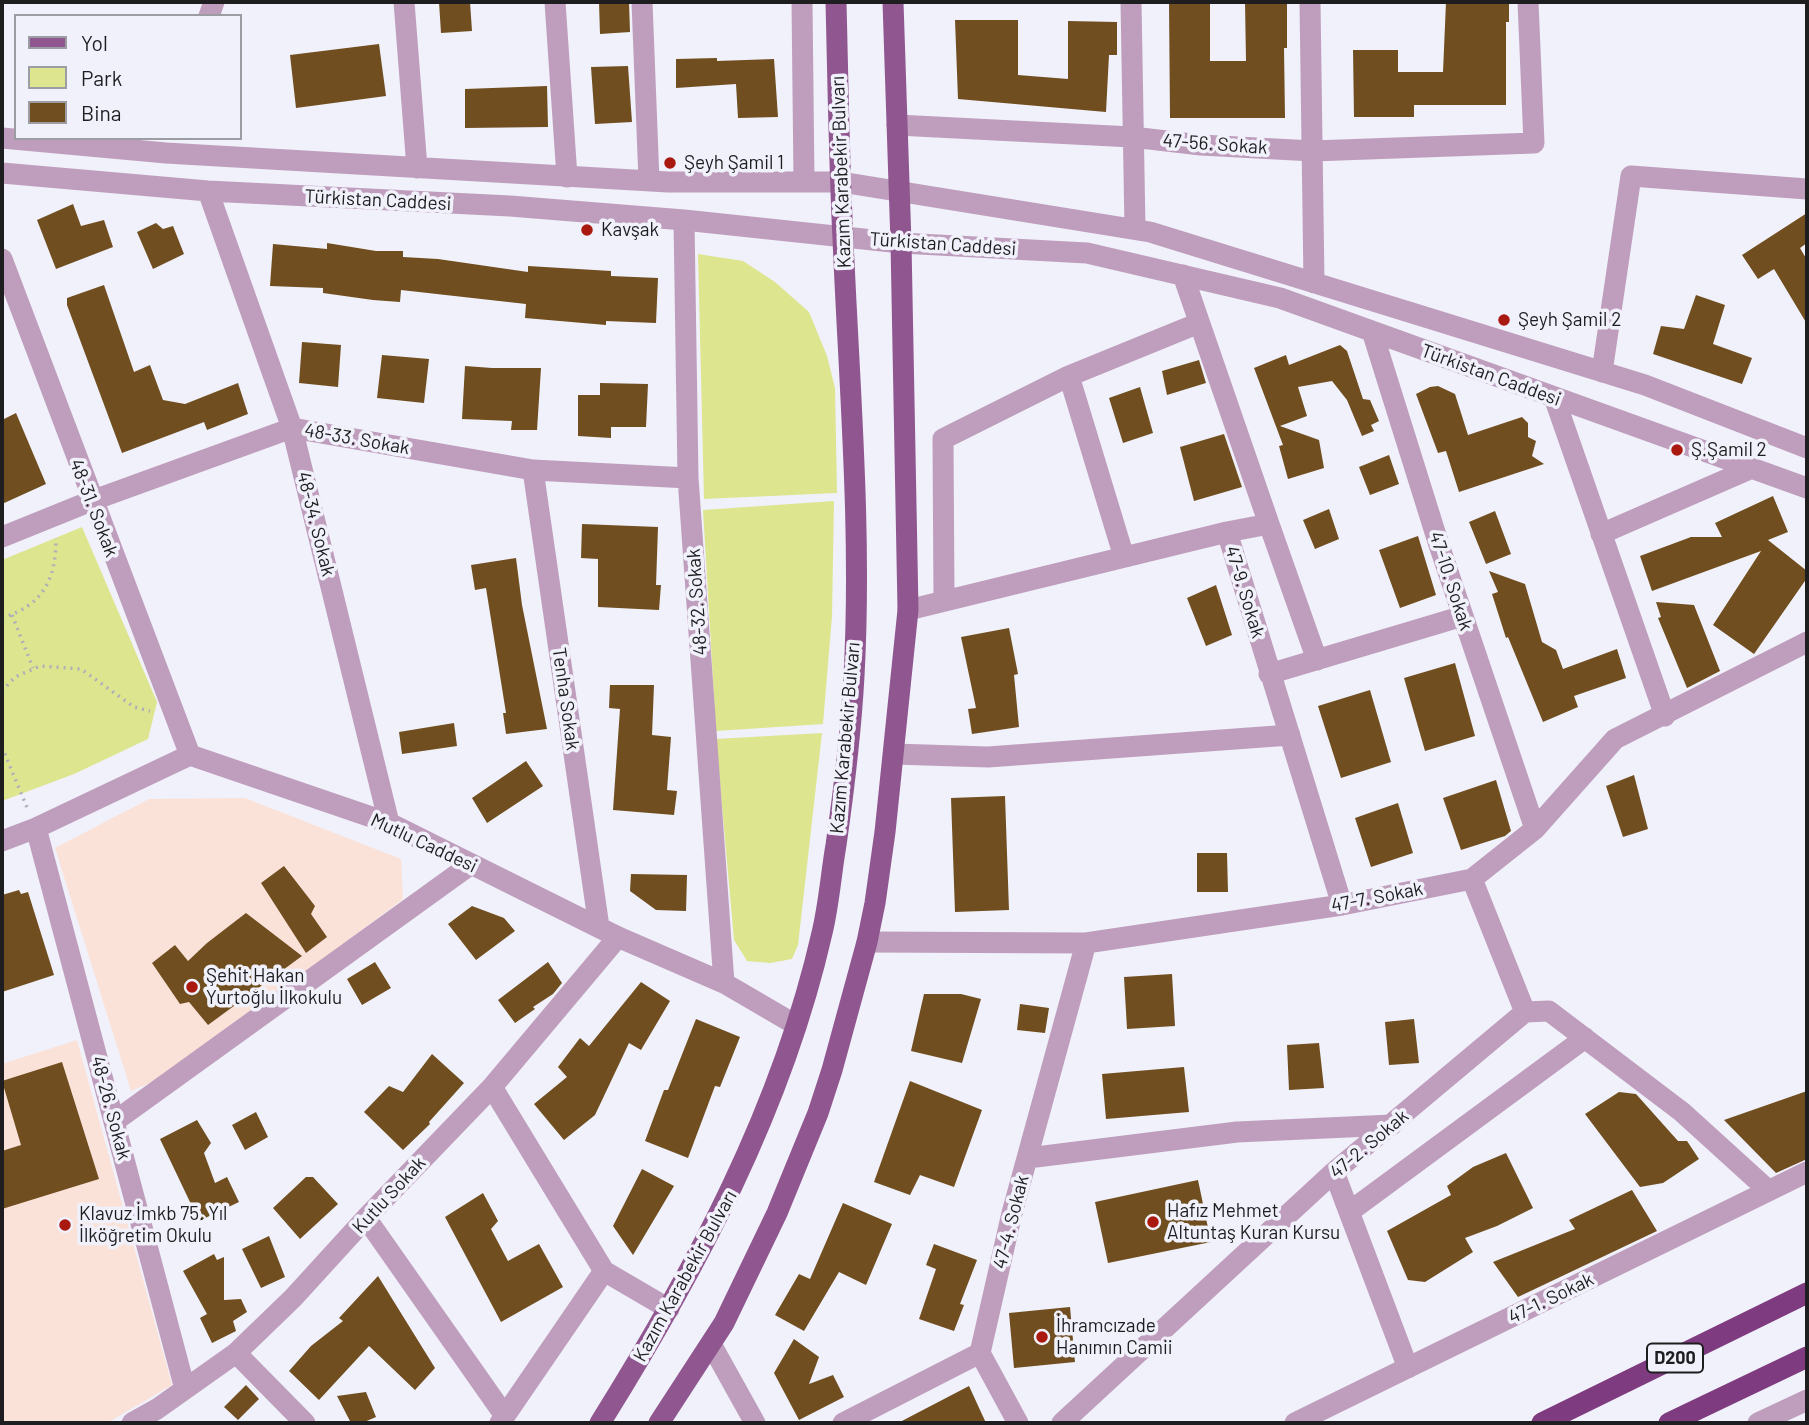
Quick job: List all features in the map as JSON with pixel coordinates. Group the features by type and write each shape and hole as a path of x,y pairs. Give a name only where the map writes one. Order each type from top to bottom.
{"highway":[{"name":"D200","path":"1542,1423 1807,1293"},
{"path":"1669,1423 1807,1357"}],"main road":[{"name":"Kazım Karabekir Bulvarı","path":"600,1423 669,1309 738,1178 796,1026 823,930 840,818 854,673 855,491 843,238 836,2"},
{"path":"659,1423 711,1344 754,1265 818,1113 867,942 886,832 908,610 901,243 892,2"}],"street":[{"path":"404,2 417,168"},
{"path":"555,2 567,177"},
{"path":"642,2 649,181"},
{"path":"802,2 804,183"},
{"path":"1131,2 1135,229"},
{"path":"1310,2 1314,283"},
{"name":"47-56. Sokak","path":"897,125 1132,137 1202,145 1313,151 1534,143 1528,2"},
{"name":"Türkistan Caddesi","path":"44,140 169,146 417,168 492,170 567,177 649,181 841,183 1135,229 1657,390 1807,449"},
{"name":"Türkistan Caddesi","path":"2,173 208,191 510,206 684,220 901,243 1087,253 1280,298 1807,488"},
{"path":"1602,372 1631,176 1807,189"},
{"name":"48-34. Sokak","path":"208,191 292,428 389,823"},
{"name":"48-32. Sokak","path":"684,220 688,478 724,983"},
{"name":"48-31. Sokak","path":"2,260 190,755"},
{"path":"1183,275 1317,660"},
{"path":"944,601 943,439 1069,376 1199,323"},
{"name":"47-10. Sokak","path":"1372,331 1463,616 1535,829"},
{"path":"1069,376 1124,557"},
{"path":"1554,397 1665,716"},
{"name":"48-33. Sokak","path":"2,537 91,500 292,428 533,470 688,478"},
{"path":"1601,534 1750,469"},
{"name":"Tenha Sokak","path":"533,470 609,932"},
{"name":"47-9. Sokak","path":"1269,524 1227,532 1342,905"},
{"path":"908,610 1227,532"},
{"path":"1269,674 1463,616"},
{"name":"47-7. Sokak","path":"867,942 1086,943 1342,905 1472,879 1535,829 1615,738 1665,716 1807,642"},
{"path":"894,754 988,757 1290,735"},
{"path":"2,841 36,828 190,755"},
{"name":"Mutlu Caddesi","path":"190,755 389,823 609,932 724,983 796,1026"},
{"name":"48-26. Sokak","path":"36,828 184,1389"},
{"path":"115,1121 470,865"},
{"path":"1472,879 1525,1012 1549,1011 1682,1112 1769,1191"},
{"name":"Kutlu Sokak","path":"132,1423 163,1416 184,1389 236,1353 293,1298 492,1087 609,932"},
{"name":"47-4. Sokak","path":"979,1353 1012,1213 1086,943"},
{"name":"47-2. Sokak","path":"1062,1423 1334,1172 1525,1012"},
{"path":"1349,1212 1585,1038"},
{"path":"492,1087 604,1271 669,1309"},
{"path":"1028,1158 1237,1132 1392,1125"},
{"path":"1334,1172 1408,1368"},
{"name":"47-1. Sokak","path":"1295,1423 1807,1172"},
{"path":"366,1219 503,1420 604,1271"},
{"path":"711,1344 755,1423"},
{"path":"236,1353 304,1423"},
{"path":"843,1423 979,1353 1018,1423"},
{"path":"1758,1423 1807,1400"}],"path":[{"path":"2,618 36,601 47,583 56,559 57,531"},
{"path":"12,615 33,669"},
{"path":"2,691 15,677 40,666 81,670 134,707 176,718"},
{"path":"2,747 36,828"}],"shaded area":[{"name":"Şehit Hakan Yurtoğlu İlkokulu","path":"245,798 401,859 403,899 169,1075 131,1091 55,848 149,799"},
{"name":"Klavuz İmkb 75. Yıl İlköğretim Okulu","path":"77,1040 172,1385 107,1423 2,1423 2,1064"}],"green space":[{"path":"698,254 743,261 775,282 809,312 827,356 835,388 837,493 704,499"},
{"path":"834,501 832,616 823,724 716,731 703,510"},
{"path":"82,527 157,702 148,739 74,774 2,801 2,560"},
{"path":"822,733 798,945 792,959 770,963 747,961 734,940 716,739"}],"building":[{"path":"439,2 470,2 472,31 441,33"},
{"path":"599,2 629,2 630,32 600,34"},
{"path":"1169,2 1210,2 1210,61 1246,61 1245,2 1287,2 1287,48 1284,48 1285,118 1170,118"},
{"path":"1446,2 1509,2 1509,22 1506,22 1506,105 1414,105 1414,117 1354,117 1353,50 1398,50 1398,72 1443,72"},
{"path":"955,20 1018,20 1018,75 1068,79 1068,21 1117,22 1117,55 1109,55 1106,112 958,99"},
{"path":"379,44 386,96 296,108 290,55"},
{"path":"717,58 717,61 774,59 778,117 738,118 736,84 676,88 676,59"},
{"path":"628,66 632,122 595,124 591,67"},
{"path":"547,86 548,127 465,128 465,89"},
{"path":"73,204 81,226 104,220 113,247 56,269 37,220"},
{"path":"1807,213 1807,243 1800,248 1807,260 1807,324 1774,269 1758,279 1742,255"},
{"path":"156,223 163,229 173,226 184,254 153,269 137,232"},
{"path":"327,243 376,251 403,251 403,257 438,259 528,272 528,266 611,271 611,276 658,278 656,323 606,321 606,325 525,318 526,304 401,290 400,302 323,293 323,288 270,286 273,244 327,249"},
{"path":"104,285 134,372 150,365 163,400 185,404 238,383 248,414 207,430 204,422 122,453 67,305 67,298"},
{"path":"1696,295 1725,305 1713,344 1752,358 1742,384 1653,354 1661,326 1684,329"},
{"path":"302,342 341,345 338,387 299,383"},
{"path":"1340,345 1347,351 1363,399 1370,400 1379,421 1371,425 1374,431 1362,436 1347,400 1332,381 1298,387 1307,416 1280,426 1319,440 1324,468 1288,479 1279,446 1283,445 1254,368 1286,355 1289,365"},
{"path":"382,355 429,359 424,403 377,398"},
{"path":"1199,360 1206,383 1167,395 1162,371"},
{"path":"465,366 541,368 537,430 511,430 512,421 462,419"},
{"path":"600,383 648,384 646,427 611,427 611,438 578,436 578,395 600,395"},
{"path":"1438,386 1455,394 1468,435 1522,417 1528,423 1528,437 1536,441 1532,456 1544,464 1459,492 1446,451 1438,453 1416,394"},
{"path":"1140,387 1153,433 1123,443 1109,398"},
{"path":"16,413 46,484 2,504 2,420"},
{"path":"1224,434 1242,487 1194,501 1180,447"},
{"path":"1389,455 1399,484 1370,495 1359,467"},
{"path":"1773,496 1788,532 1768,540 1807,571 1807,578 1754,654 1713,625 1761,551 1652,591 1640,556 1691,537 1722,537 1715,523"},
{"path":"1329,509 1339,539 1315,549 1303,520"},
{"path":"1495,511 1511,554 1486,564 1469,522"},
{"path":"582,524 658,527 656,585 661,585 659,610 598,607 598,559 581,558"},
{"path":"1418,536 1436,595 1400,608 1379,550"},
{"path":"516,558 522,605 547,729 506,734 503,713 506,713 486,588 475,590 471,565"},
{"path":"1489,571 1525,584 1542,642 1556,650 1563,669 1617,649 1626,678 1574,696 1578,707 1543,722 1508,637 1506,638 1492,594 1498,592"},
{"path":"1216,585 1232,635 1206,646 1187,598"},
{"path":"1656,602 1694,605 1720,671 1687,688 1658,618 1661,617"},
{"path":"1009,628 1018,674 1014,675 1019,727 972,734 968,709 976,708 961,637"},
{"path":"1455,663 1475,736 1425,751 1404,678"},
{"path":"610,685 654,685 652,735 671,737 667,790 677,791 674,815 613,810 620,709 609,708"},
{"path":"1370,690 1391,762 1341,778 1318,706"},
{"path":"454,723 457,746 402,754 399,732"},
{"path":"526,761 543,786 487,823 472,798"},
{"path":"1634,775 1648,829 1623,837 1606,786"},
{"path":"1496,780 1511,831 1505,836 1461,850 1443,798"},
{"path":"1005,796 1009,910 955,912 951,798"},
{"path":"1398,803 1413,853 1371,867 1355,818"},
{"path":"1197,853 1227,853 1228,892 1197,892"},
{"path":"284,866 315,906 311,914 327,937 306,953 261,883"},
{"path":"631,874 687,875 686,911 656,910 630,891"},
{"path":"19,890 21,894 28,892 54,975 2,992 2,895"},
{"path":"472,906 504,918 515,931 476,960 448,924"},
{"path":"246,913 302,956 208,1025 189,1002 180,1004 152,963 175,945 188,961"},
{"path":"375,962 391,988 362,1005 347,979"},
{"path":"548,962 562,983 553,994 515,1023 498,1000"},
{"path":"1172,974 1175,1026 1127,1029 1124,977"},
{"path":"641,982 670,1001 641,1050 629,1043 595,1115 564,1140 534,1104 567,1077 558,1067 580,1038 589,1046"},
{"path":"924,994 961,994 981,999 962,1063 911,1051"},
{"path":"1020,1004 1049,1008 1045,1033 1017,1030"},
{"path":"696,1019 740,1037 720,1087 715,1086 688,1158 645,1141 664,1090 668,1090"},
{"path":"1414,1019 1419,1063 1389,1065 1385,1022"},
{"path":"1319,1043 1324,1088 1289,1090 1287,1045"},
{"path":"432,1054 464,1083 430,1124 403,1150 364,1112 389,1086 403,1092"},
{"path":"62,1062 99,1179 2,1209 2,1151 21,1145 2,1081"},
{"path":"1184,1067 1189,1112 1106,1119 1102,1074"},
{"path":"910,1081 982,1110 954,1187 920,1175 910,1195 874,1182"},
{"path":"1807,1091 1807,1159 1776,1173 1724,1120"},
{"path":"1619,1092 1636,1094 1678,1141 1687,1141 1699,1159 1663,1183 1640,1187 1585,1114"},
{"path":"256,1112 268,1137 245,1150 232,1125"},
{"path":"197,1120 211,1143 204,1153 215,1183 227,1177 239,1202 199,1221 160,1139"},
{"path":"1506,1153 1533,1208 1465,1238 1473,1252 1425,1282 1408,1280 1387,1231 1451,1195 1447,1186 1473,1167"},
{"path":"642,1169 674,1186 633,1255 613,1226"},
{"path":"306,1177 313,1177 338,1204 300,1239 273,1208"},
{"name":"Hafız Mehmet Altuntaş Kuran Kursu","path":"1198,1180 1211,1242 1108,1263 1095,1202"},
{"path":"1632,1190 1657,1231 1518,1297 1493,1262 1575,1229 1569,1220"},
{"path":"483,1193 498,1221 491,1229 508,1261 539,1244 563,1287 501,1322 445,1217"},
{"path":"843,1203 892,1224 866,1285 839,1272 804,1331 775,1315 799,1274 810,1279"},
{"path":"269,1236 285,1277 261,1288 242,1249"},
{"path":"934,1244 977,1260 960,1304 964,1305 954,1331 919,1319 936,1269 926,1265"},
{"path":"214,1254 217,1260 224,1257 224,1300 241,1299 247,1312 233,1321 236,1331 212,1343 200,1318 207,1314 183,1271"},
{"path":"378,1276 435,1368 415,1390 369,1346 319,1400 289,1371 311,1346 343,1321 339,1318"},
{"name":"İhramcızade Hanımın Camii","path":"1070,1307 1075,1362 1014,1368 1009,1313"},
{"path":"794,1339 819,1357 809,1384 833,1375 844,1397 799,1420 774,1373"},
{"path":"246,1385 259,1399 238,1420 224,1407"},
{"path":"969,1386 986,1423 898,1423"},
{"path":"366,1392 376,1417 362,1423 351,1423 337,1396"}],"place":[{"name":"Şeyh Şamil 1","path":"670,163"},
{"name":"Kavşak","path":"587,230"},
{"name":"Şeyh Şamil 2","path":"1504,320"},
{"name":"Ş.Şamil 2","path":"1677,450"},
{"name":"Şehit Hakan Yurtoğlu İlkokulu","path":"192,987"},
{"name":"Hafız Mehmet Altuntaş Kuran Kursu","path":"1153,1222"},
{"name":"Klavuz İmkb 75. Yıl İlköğretim Okulu","path":"65,1225"},
{"name":"İhramcızade Hanımın Camii","path":"1042,1337"}]}
